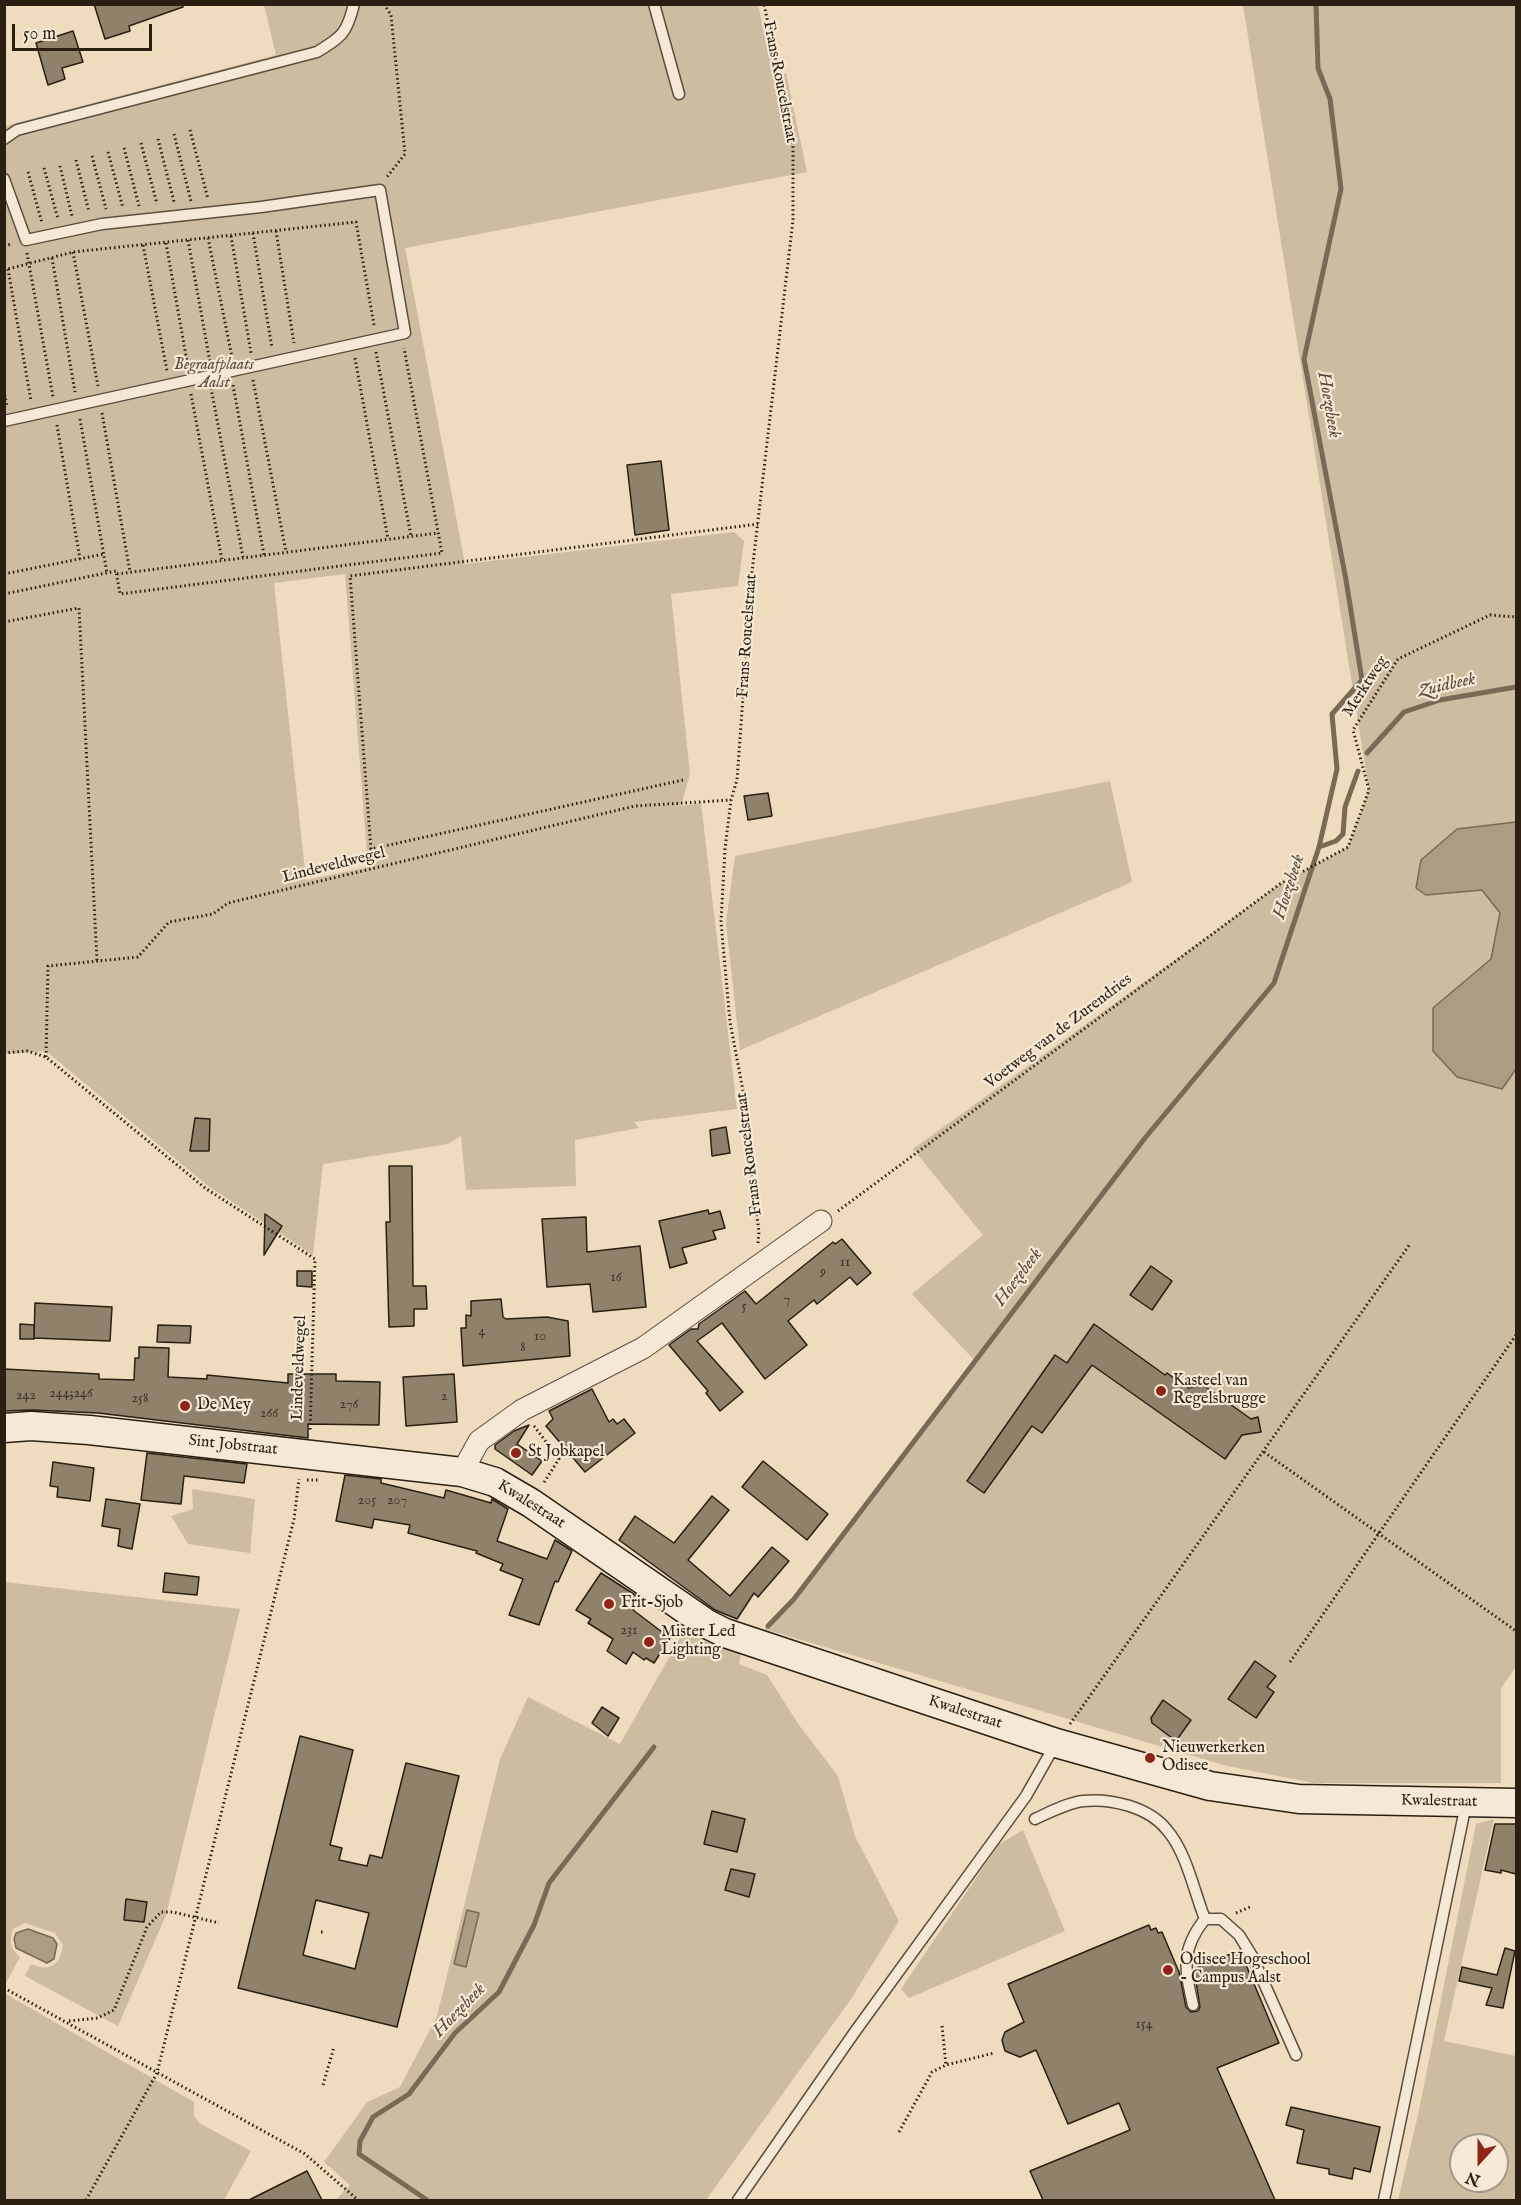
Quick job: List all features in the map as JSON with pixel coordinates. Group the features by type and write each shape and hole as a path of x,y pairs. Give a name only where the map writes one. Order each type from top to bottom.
{"street":[{"path":"462,1472 479,1441 522,1410 643,1348 821,1221"},
{"name":"Sint Jobstraat","path":"4,1428 31,1426 89,1430 304,1467 462,1472"},
{"name":"Kwalestraat","path":"462,1472 495,1482 531,1503 707,1624 725,1633 1056,1743 1210,1786 1299,1799 1466,1804 1516,1803"}],"lane":[{"path":"4,140 17,130 317,52 340,39 349,25 354,4"},
{"path":"654,4 679,94"},
{"path":"4,179 26,240 109,223 380,190 405,333 4,421"},
{"path":"738,2200 854,2033 1026,1796 1056,1743"},
{"path":"1035,1819 1081,1801 1129,1806 1153,1816 1168,1830 1179,1851 1205,1919"},
{"path":"1384,2200 1466,1804"},
{"path":"1193,2005 1185,1967 1190,1943 1205,1919"},
{"path":"1205,1919 1221,1919 1239,1935 1252,1956 1296,2055"}],"path":[{"path":"380,190 381,185 405,154 391,15 384,4"},
{"name":"Frans Roucelstraat","path":"754,1268 759,1232 749,1153 749,1122 730,1022 721,922 731,800 737,780 758,524 793,220 792,144 764,4"},
{"path":"190,130 212,212"},
{"path":"174,134 195,214"},
{"path":"158,139 177,216"},
{"path":"141,143 160,218"},
{"path":"124,148 143,219"},
{"path":"108,152 126,221"},
{"path":"92,156 109,223"},
{"path":"76,160 93,226"},
{"path":"60,166 75,230"},
{"path":"44,168 62,232"},
{"path":"28,172 45,236"},
{"path":"34,415 6,269 73,252 356,222 411,536"},
{"path":"275,231 297,357"},
{"path":"253,233 274,362"},
{"path":"231,236 286,552"},
{"path":"208,238 264,555"},
{"path":"188,240 243,557"},
{"path":"166,242 222,560"},
{"path":"143,245 169,385"},
{"path":"73,252 130,572"},
{"path":"52,258 107,573"},
{"path":"29,264 80,559"},
{"path":"117,574 120,594 442,553 401,334"},
{"path":"353,344 388,539"},
{"path":"683,780 371,849 350,576 758,524"},
{"path":"4,594 116,571 117,574 438,533"},
{"path":"4,574 104,554"},
{"path":"4,622 79,608 97,961"},
{"name":"Merktweg","path":"1312,866 1348,847 1369,790 1353,730 1398,659 1490,615 1516,617"},
{"name":"Lindeveldwegel","path":"304,1467 315,1259 205,1188 46,1057 48,966 138,957 169,922 213,914 228,903 634,806 731,800"},
{"name":"Voetweg van de Zurendries","path":"821,1221 855,1200 1280,884 1312,866"},
{"path":"4,1053 27,1052 46,1057"},
{"path":"1056,1743 1410,1244"},
{"path":"1290,1662 1516,1335"},
{"path":"522,1410 559,1459 531,1503"},
{"path":"1264,1452 1516,1631"},
{"path":"86,2200 157,2073 294,1519 304,1467"},
{"path":"67,2021 98,2018 114,2010 147,1927 162,1912 173,1911 219,1923"},
{"path":"4,1988 305,2154 358,2200"},
{"path":"942,2026 946,2065"},
{"path":"323,2085 334,2047"},
{"path":"899,2132 932,2072 946,2065 994,2053"}],"green space":[{"name":"Begraafplaats Aalst","path":"264,5 758,5 775,77 786,73 807,172 405,248 465,564 734,532 744,541 738,586 671,594 690,774 681,806 701,803 737,1109 634,1122 639,1128 575,1140 576,1186 466,1190 461,1136 448,1144 323,1164 313,1255 208,1186 46,1051 5,1054 5,126 276,55","holes":["345,574 368,867 306,880 274,583"]},
{"path":"1243,5 1516,5 1516,822 1457,829 1426,895 1482,890 1500,913 1491,959 1433,1008 1502,1089 1516,1069 1516,1667 1501,1688 1501,1783 1314,1783 1227,1766 764,1629 794,1599 975,1361 912,1294 983,1235 913,1149 1280,884 1348,847 1369,790"},
{"path":"1110,781 1132,882 740,1050 726,923 735,856"},
{"path":"192,1489 255,1499 250,1553 188,1544 171,1516 193,1509"},
{"path":"5,1582 240,1609 166,1915 118,2026 25,1976 31,1964 49,1967 59,1958 63,1945 55,1933 25,1923 13,1929 11,1944 20,1957 5,1985"},
{"path":"684,1631 741,1652 739,1664 767,1675 799,1725 838,1776 855,1836 899,1921 851,1999 706,2200 336,2200 350,2185 324,2162 367,2102 400,2087 437,2016 500,1759 528,1697 620,1744"},
{"path":"1494,1819 1444,2041 1516,2056 1516,2200 1398,2200 1418,2115 1476,1824"},
{"path":"1023,1830 1065,1931 909,1998 901,1989 999,1844"},
{"path":"4,1993 194,2102 194,2115 199,2123 251,2151 224,2200 5,2200"}],"shaded area":[{"path":"1516,822 1516,1069 1502,1089 1457,1077 1433,1051 1433,1008 1491,959 1500,913 1482,890 1426,895 1416,888 1421,860 1457,829"},
{"path":"467,1910 479,1913 466,1967 454,1964"},
{"path":"28,1929 53,1938 57,1944 54,1959 47,1963 16,1948 14,1939 16,1933"}],"building":[{"path":"94,4 183,4 183,7 129,26 130,31 105,39"},
{"path":"73,31 83,62 62,68 65,79 48,85 36,43"},
{"path":"661,461 669,530 635,535 627,465"},
{"path":"768,793 772,816 748,820 744,796"},
{"path":"195,1118 210,1119 209,1151 190,1151"},
{"path":"726,1127 730,1153 712,1156 710,1130"},
{"path":"389,1166 412,1166 413,1286 426,1286 427,1309 414,1309 414,1326 389,1327 386,1222 390,1222"},
{"path":"708,1210 709,1214 720,1211 725,1228 713,1231 716,1239 682,1248 687,1263 670,1268 659,1221"},
{"path":"265,1214 282,1226 264,1255"},
{"path":"586,1217 587,1252 640,1246 646,1307 593,1312 590,1284 547,1287 542,1219"},
{"path":"842,1239 871,1273 857,1285 850,1277 817,1304 814,1300 788,1321 807,1345 765,1379 722,1323 697,1341 743,1392 720,1411 706,1393 708,1391 669,1345 691,1329 698,1329 699,1324 745,1291 756,1304 833,1242 835,1244"},
{"path":"1151,1266 1172,1281 1152,1310 1130,1295"},
{"path":"297,1271 312,1271 312,1287 297,1286"},
{"path":"501,1299 503,1317 506,1319 547,1317 568,1321 570,1356 463,1366 461,1328 466,1328 466,1315 471,1316 471,1301"},
{"path":"35,1303 112,1307 110,1341 34,1338"},
{"path":"20,1324 34,1325 34,1339 20,1339"},
{"name":"Kasteel van Regelsbrugge","path":"1094,1324 1165,1375 1167,1373 1188,1388 1203,1385 1251,1419 1258,1417 1261,1432 1242,1435 1225,1459 1092,1365 1042,1433 1032,1426 984,1493 967,1481 1055,1355 1067,1363"},
{"path":"158,1325 191,1326 190,1343 157,1342"},
{"path":"139,1347 169,1348 168,1377 207,1379 207,1375 288,1383 288,1374 336,1374 336,1381 380,1382 379,1425 308,1424 308,1438 98,1413 4,1411 4,1369 99,1374 99,1379 134,1380 135,1358 139,1358"},
{"path":"454,1374 457,1422 406,1426 403,1377"},
{"path":"592,1389 609,1422 613,1419 617,1424 624,1419 635,1433 585,1472 546,1426 553,1419 549,1411"},
{"name":"St Jobkapel","path":"529,1425 517,1444 542,1461 532,1475 495,1449 495,1445 514,1431"},
{"path":"147,1453 247,1464 244,1483 184,1476 181,1504 141,1500"},
{"path":"763,1461 828,1514 807,1540 742,1487"},
{"path":"53,1462 94,1468 90,1501 57,1497 58,1487 50,1486"},
{"path":"345,1475 381,1479 381,1483 444,1498 446,1490 491,1503 492,1499 508,1509 497,1541 547,1559 555,1540 572,1551 558,1582 555,1581 539,1625 509,1615 523,1579 500,1570 503,1564 476,1553 477,1551 408,1533 410,1525 374,1519 372,1528 336,1521"},
{"path":"712,1496 729,1510 688,1560 730,1596 772,1547 789,1561 758,1597 754,1593 737,1619 715,1610 619,1540 635,1516 674,1543"},
{"path":"106,1499 140,1504 132,1549 118,1546 120,1529 102,1526"},
{"path":"165,1573 199,1577 197,1595 163,1592"},
{"path":"601,1573 640,1598 633,1610 670,1638 654,1663 646,1658 644,1660 633,1652 626,1664 607,1651 613,1639 588,1623 591,1619 576,1610"},
{"path":"1255,1661 1276,1676 1267,1687 1274,1692 1256,1718 1228,1699"},
{"path":"1163,1700 1191,1720 1176,1741 1152,1723 1151,1718"},
{"path":"602,1707 619,1718 608,1736 592,1723"},
{"path":"300,1736 353,1750 330,1845 342,1848 339,1860 367,1866 370,1855 382,1858 406,1763 459,1776 397,2027 238,1988","holes":["316,1900 369,1913 355,1969 303,1955"]},
{"path":"712,1811 745,1819 737,1852 704,1844"},
{"path":"1495,1824 1516,1824 1516,1874 1501,1870 1501,1873 1485,1870"},
{"path":"731,1869 755,1874 749,1897 725,1890"},
{"path":"126,1899 147,1902 144,1922 124,1920"},
{"path":"1149,1925 1151,1930 1156,1928 1158,1933 1162,1932 1179,1972 1186,2007 1191,2012 1198,2011 1200,2007 1194,1969 1240,1950 1279,2043 1217,2068 1275,2200 1043,2200 1030,2171 1130,2130 1119,2103 1068,2124 1036,2050 1020,2057 1005,2051 1002,2040 1005,2032 1024,2022 1008,1984"},
{"path":"1505,1948 1515,1951 1503,2008 1486,2005 1492,1988 1459,1981 1462,1967 1497,1975"},
{"path":"1291,2107 1380,2127 1370,2172 1354,2168 1352,2179 1329,2174 1329,2169 1297,2163 1304,2130 1286,2125"},
{"path":"307,2171 322,2200 249,2200"}],"waterway":[{"name":"Hoezebeek","path":"768,1626 794,1599 1145,1138 1274,983 1319,847 1337,769 1332,714 1362,680 1346,580 1304,359 1341,189 1330,99 1318,68 1316,4"},
{"name":"Zuidbeek","path":"1367,753 1404,712 1440,700 1516,687"},
{"name":"Zuidbeek","path":"1319,847 1336,841 1343,834 1345,807 1358,771"},
{"name":"Hoezebeek","path":"427,2200 359,2154 360,2141 373,2117 409,2094 455,2033 499,1992 534,1925 549,1883 654,1747"}],"place":[{"name":"Kasteel van Regelsbrugge","path":"1161,1391"},
{"name":"De Mey","path":"185,1406"},
{"name":"St Jobkapel","path":"516,1453"},
{"name":"Frit-Sjob","path":"609,1604"},
{"name":"Mister Led Lighting","path":"649,1642"},
{"name":"Nieuwerkerken Odisee","path":"1150,1758"},
{"name":"Odisee Hogeschool - Campus Aalst","path":"1168,1970"}]}
